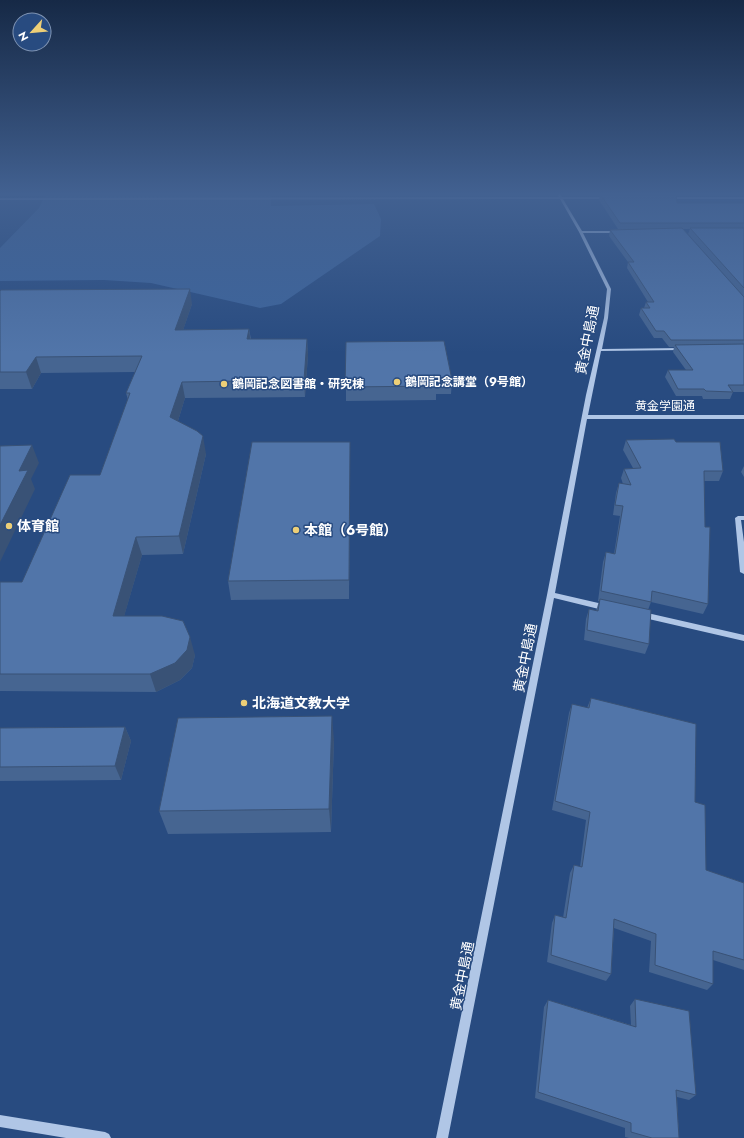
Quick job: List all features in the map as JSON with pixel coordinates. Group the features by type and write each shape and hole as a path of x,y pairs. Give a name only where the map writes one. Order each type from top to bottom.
{"street":[{"name":"黄金中島通","path":"442,1138 551,595 589,395 606,318 609,289 588,246"},
{"path":"599,350 691,349"},
{"name":"黄金学園通","path":"586,417 744,417"},
{"path":"744,518 738,518 744,572"},
{"path":"551,595 614,609"},
{"path":"637,614 744,638"},
{"path":"0,1121 106,1138"}],"shaded area":[{"path":"2,246 365,246 281,304 260,308 151,283 104,280 0,281 0,248"}],"building":[{"path":"622,246 698,246 744,297 744,340 671,340 664,331 656,331 641,308 650,308 646,302 654,302 628,262 634,262"},
{"path":"706,246 744,246 744,288"},
{"path":"190,289 175,330 249,329 247,339 307,339 304,380 182,382 170,417 197,431 203,436 179,536 136,537 113,616 162,616 183,621 190,637 187,650 175,663 150,674 0,674 0,582 22,582 70,475 100,475 130,393 126,393 142,356 36,357 26,372 0,372 0,291"},
{"name":"鶴岡記念講堂（9号館）","path":"444,341 452,380 436,380 437,386 345,387 346,342"},
{"path":"744,344 744,385 728,385 733,392 706,391 704,389 678,389 668,370 693,370 675,345"},
{"path":"674,439 676,442 720,442 723,471 704,471 705,527 710,527 708,604 652,591 651,602 601,591 606,552 615,554 623,506 615,505 619,483 631,485 624,469 641,468 626,440"},
{"name":"本館（6号館）","path":"252,442 350,442 349,580 228,581"},
{"path":"32,445 19,471 28,470 0,525 0,446"},
{"path":"600,599 651,610 649,644 587,630 589,609 598,611"},
{"path":"591,698 696,724 695,802 705,805 706,870 744,883 744,960 713,951 713,984 655,965 656,934 614,919 611,974 551,955 555,915 566,918 574,865 582,867 590,812 555,801 572,704 589,708"},
{"path":"332,716 329,809 159,811 178,718"},
{"path":"125,727 115,766 0,767 0,728"},
{"path":"635,999 689,1011 696,1095 676,1090 679,1138 652,1138 631,1132 631,1123 538,1092 548,1000 636,1027"}],"place":[{"name":"鶴岡記念講堂（9号館）","path":"397,382"},
{"name":"鶴岡記念図書館・研究棟","path":"224,384"},
{"name":"体育館","path":"9,526"},
{"name":"本館（6号館）","path":"296,530"},
{"name":"北海道文教大学","path":"244,703"}]}
